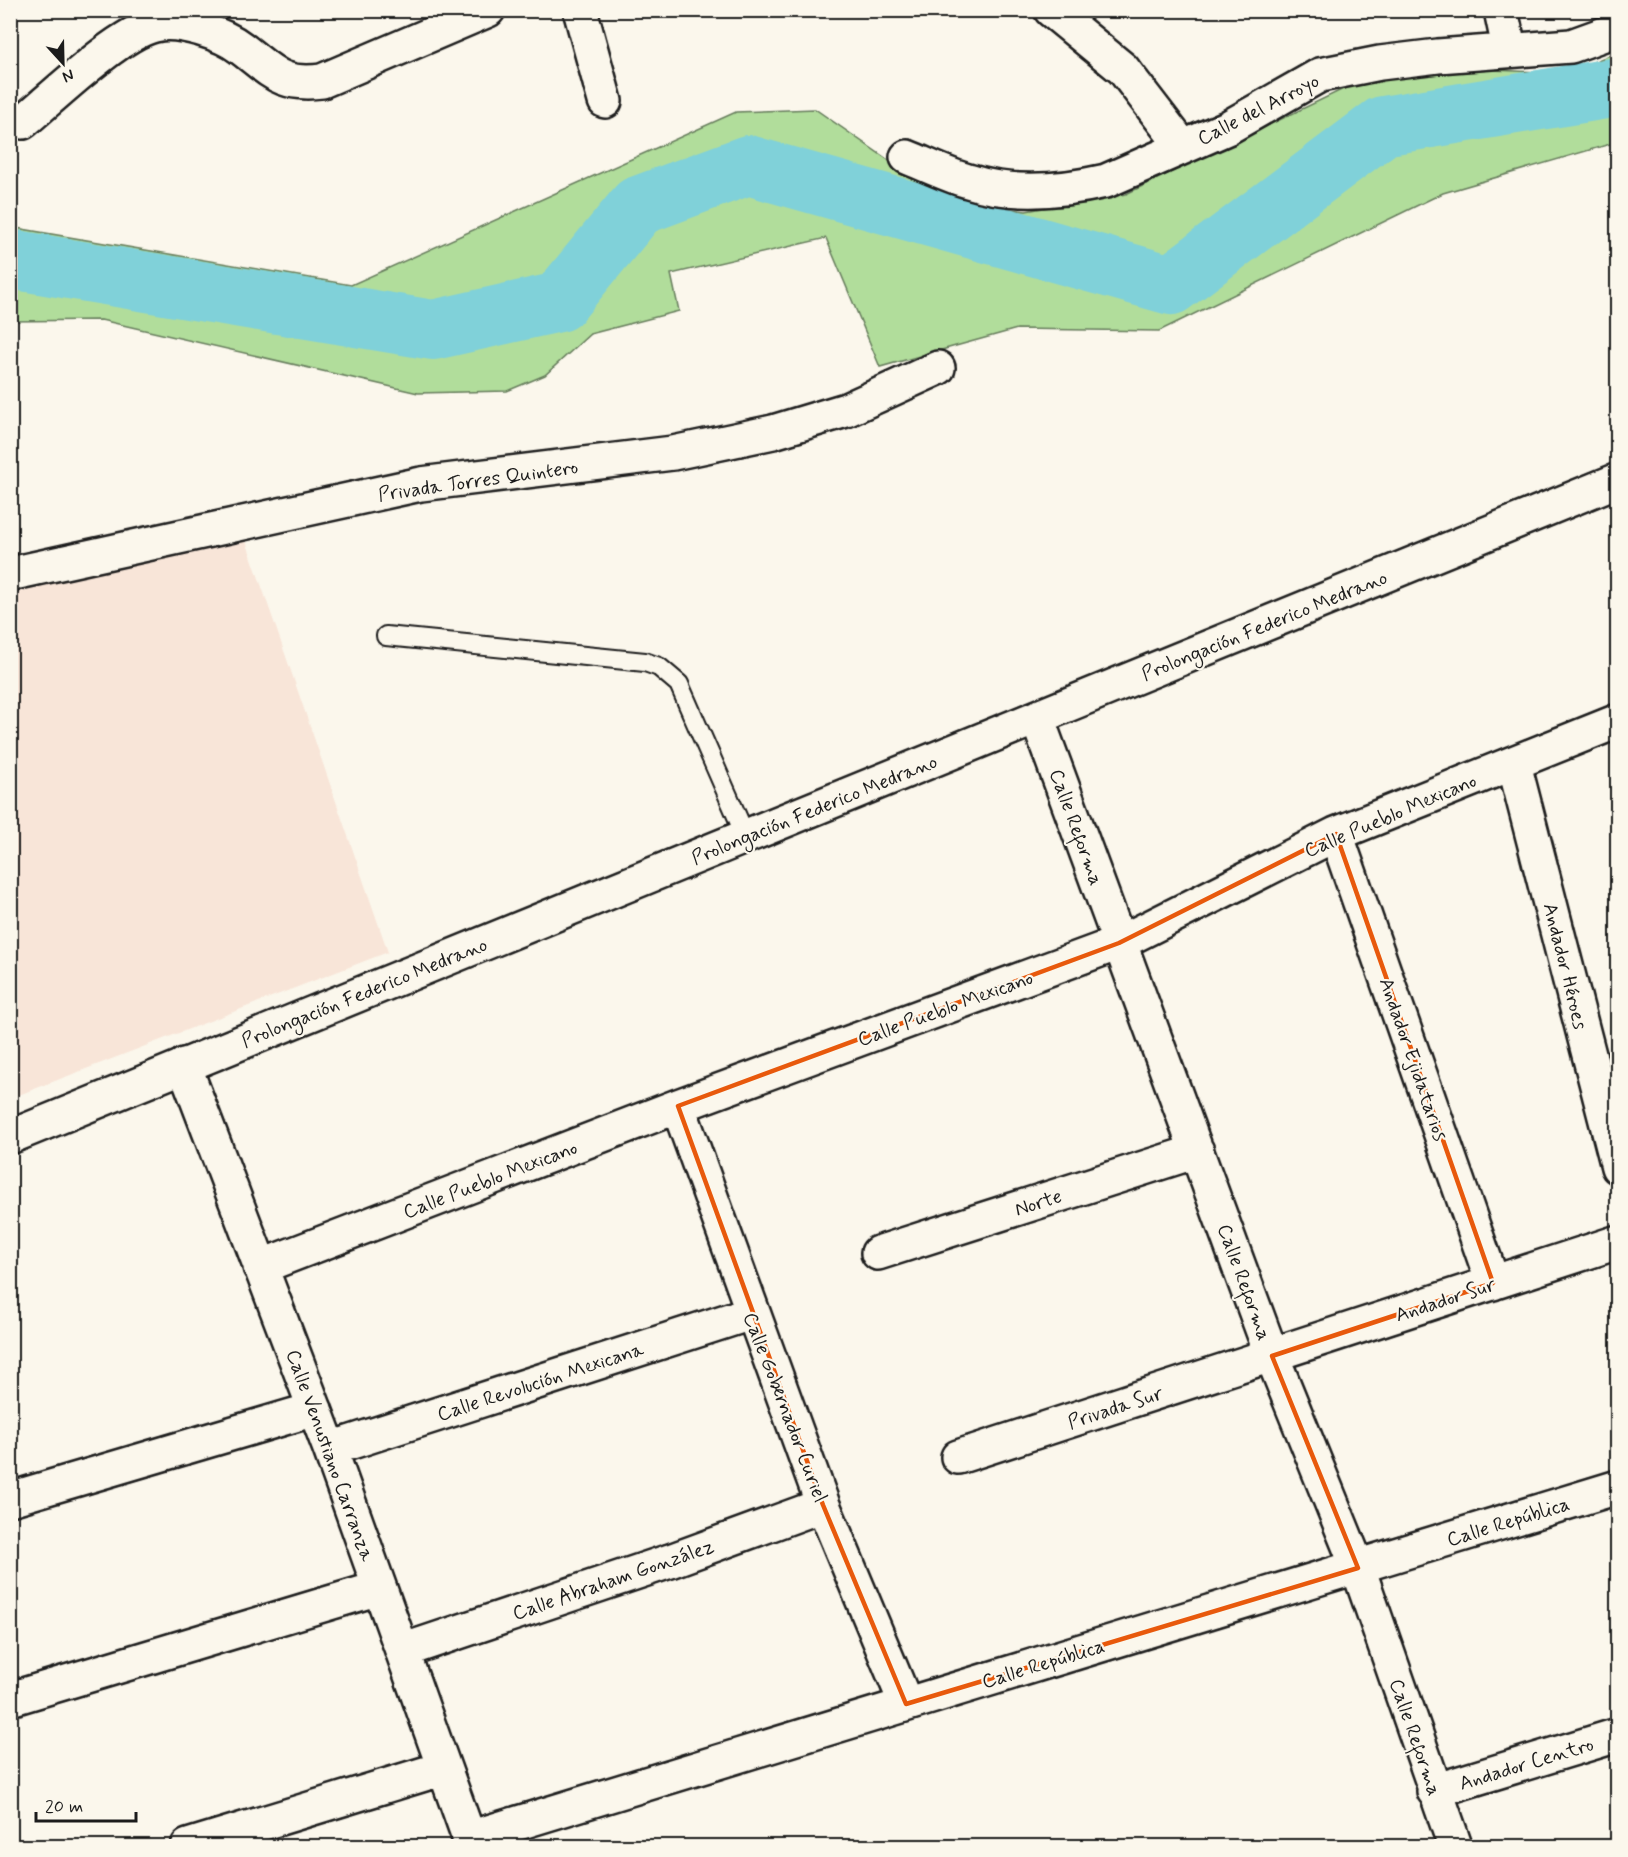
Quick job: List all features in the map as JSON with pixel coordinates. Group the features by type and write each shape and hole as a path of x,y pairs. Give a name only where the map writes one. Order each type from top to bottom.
{"street":[{"path":"22,122 115,45 155,24 192,26 232,40 278,76 298,84 322,81 489,10"},
{"path":"580,10 605,101"},
{"path":"1051,10 1123,69 1183,147"},
{"path":"1501,10 1509,48"},
{"name":"Calle del Arroyo","path":"907,157 968,181 1050,190 1106,181 1227,128 1320,75 1380,63 1509,48 1532,50 1571,46 1617,29"},
{"name":"Privada Torres Quintero","path":"10,574 421,484 672,453 773,432 846,410 938,368"},
{"name":"Prolongación Federico Medrano","path":"10,1137 1617,480"},
{"name":"Calle Reforma","path":"1037,718 1272,1356 1358,1568 1455,1846"},
{"name":"Calle Pueblo Mexicano","path":"260,1267 678,1106 1119,943 1336,834 1617,722"},
{"name":"Andador Héroes","path":"1514,764 1617,1167"},
{"name":"Andador Ejidatarios","path":"1336,834 1493,1283"},
{"name":"Calle Venustiano Carranza","path":"184,1065 330,1449 471,1842"},
{"name":"Calle Gobernador Curiel","path":"678,1106 751,1314 823,1505 906,1704"},
{"name":"Norte","path":"878,1253 1197,1151"},
{"name":"Andador Sur","path":"1272,1356 1617,1242"},
{"name":"Calle Revolución Mexicana","path":"330,1449 751,1314"},
{"name":"Privada Sur","path":"958,1457 1272,1356"},
{"path":"10,1499 315,1409"},
{"name":"Calle República","path":"471,1842 906,1704 1358,1568 1617,1487"},
{"name":"Calle Abraham González","path":"402,1651 670,1561 823,1505"},
{"path":"10,1700 379,1588"},
{"name":"Andador Centro","path":"1434,1791 1617,1735"},
{"path":"188,1846 444,1768"}],"lane":[{"path":"387,636 645,662 659,667 679,684 747,837"}],"highlighted area":[{"path":"1336,834 1493,1283 1272,1356 1358,1568 906,1704 823,1505 678,1106 1119,943"}],"shaded area":[{"path":"245,538 388,952 11,1098 11,589"}],"green space":[{"path":"1617,52 1617,142 1443,193 1159,331 1017,329 880,367 826,238 671,274 679,311 590,334 545,375 507,391 418,393 101,320 11,321 10,227 351,285 736,112 815,109 890,161 962,203 1026,211 1126,194 1362,80 1468,69 1566,73"}],"waterway":[{"path":"10,259 433,330 559,302 638,206 748,165 1171,285 1383,126 1618,87"}]}
